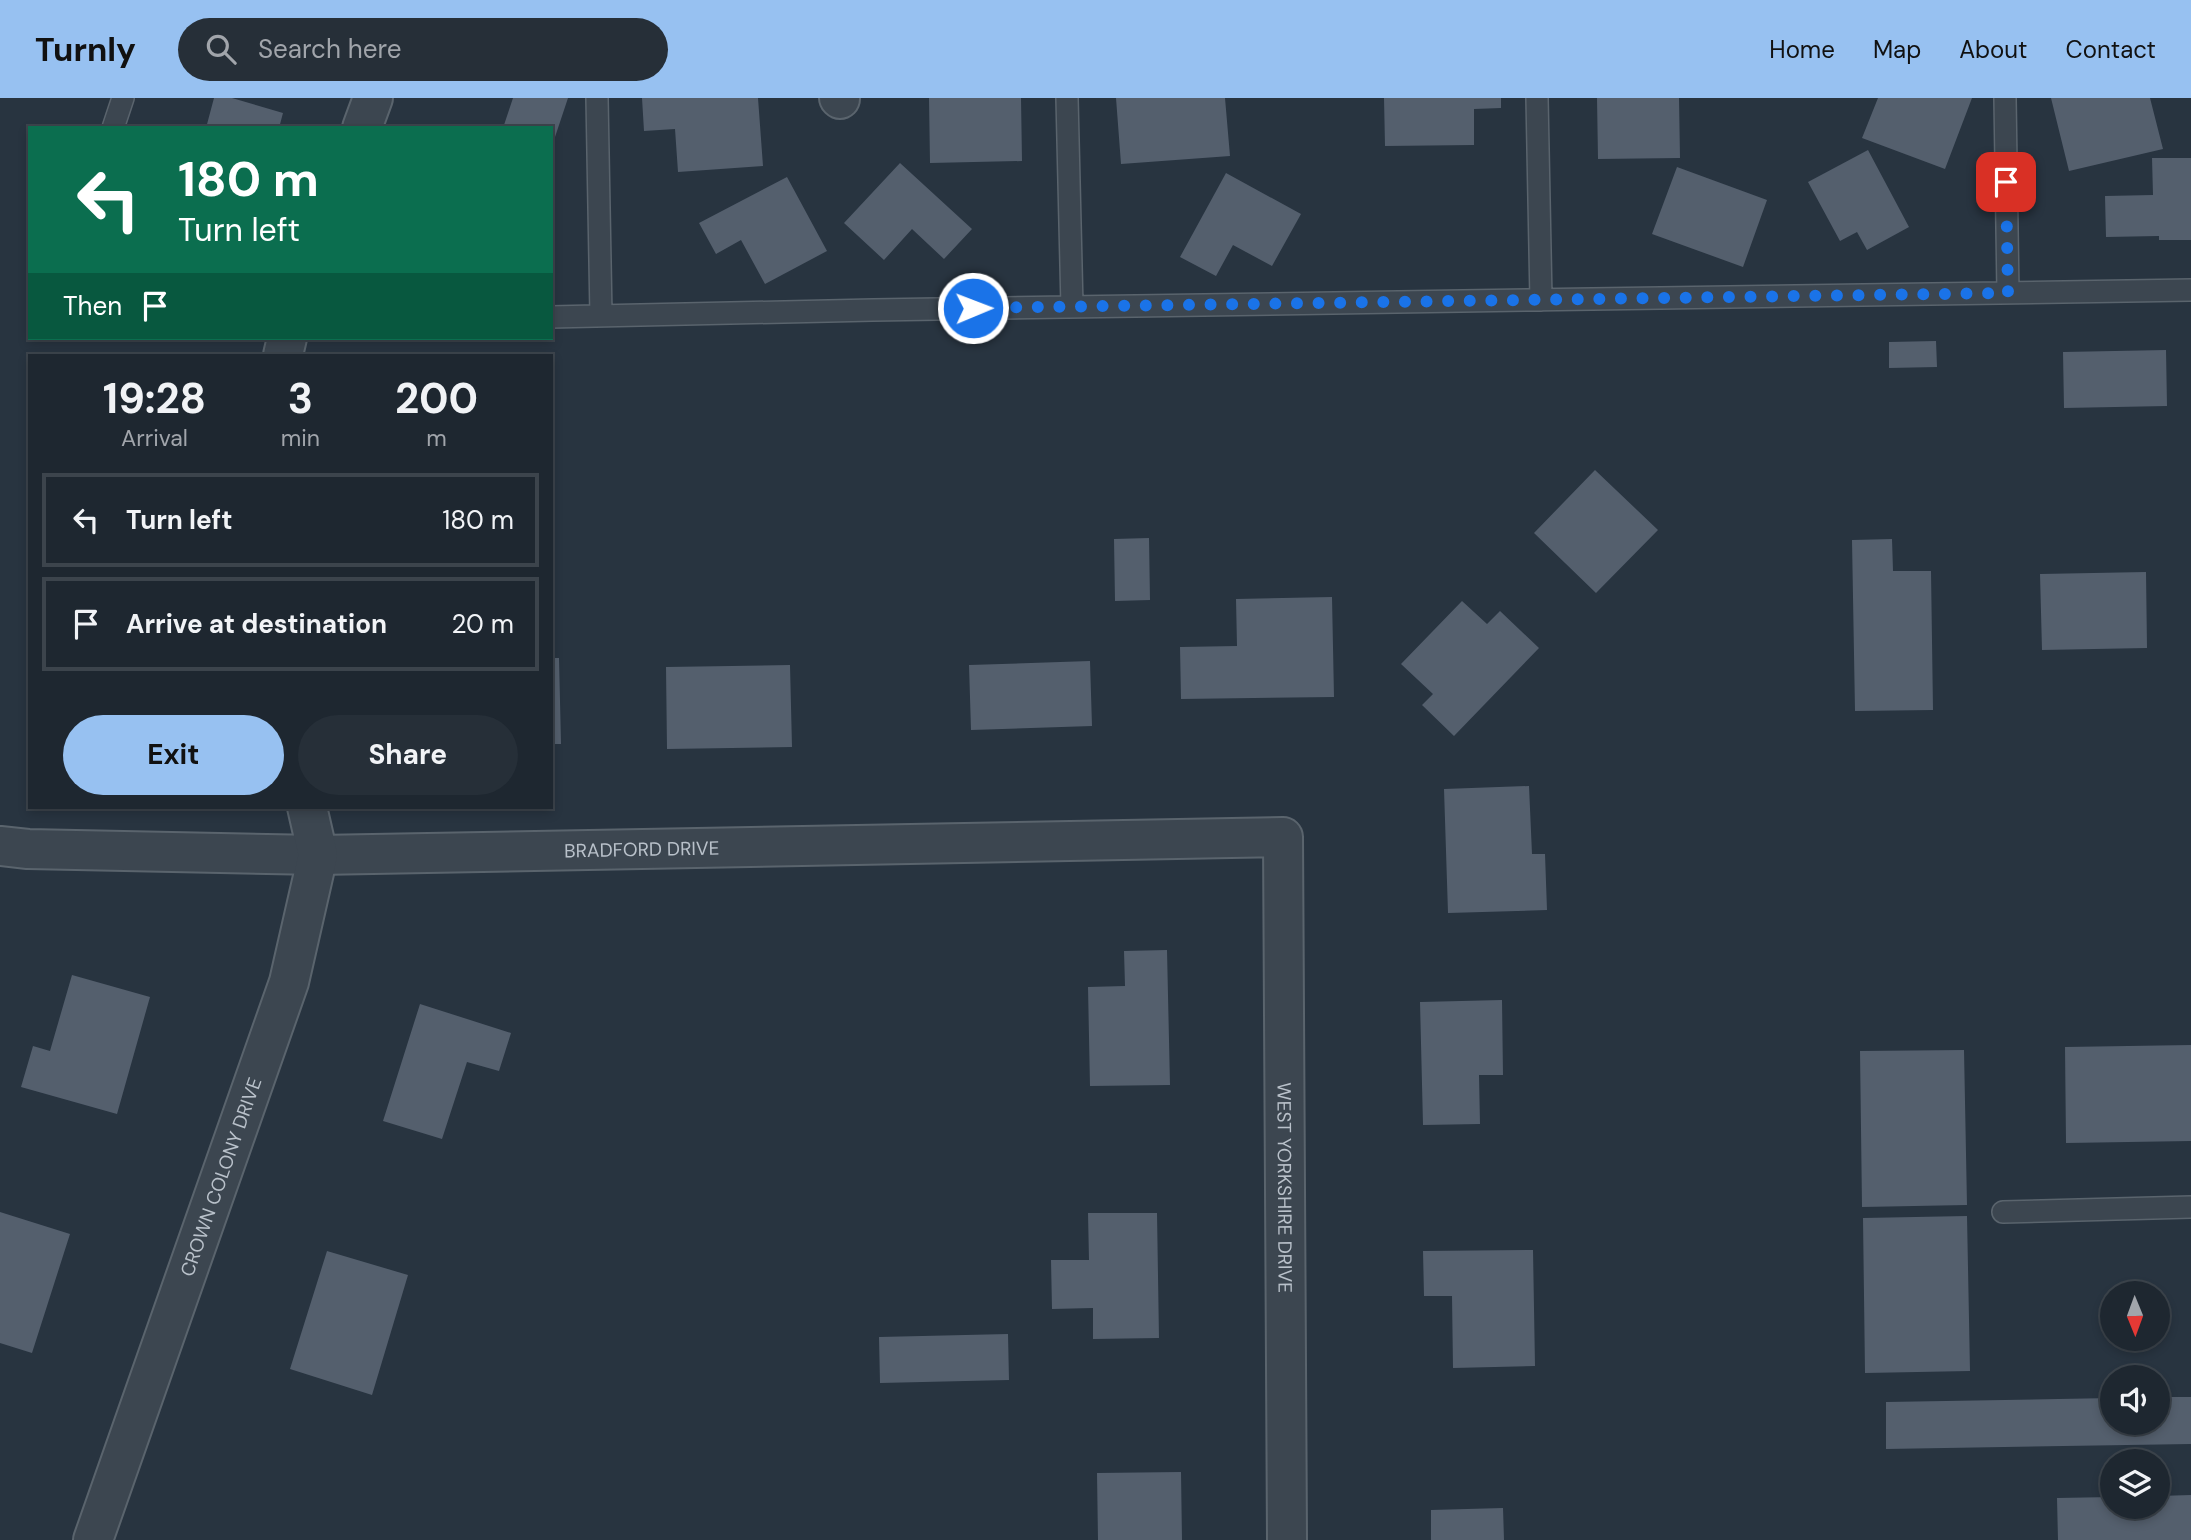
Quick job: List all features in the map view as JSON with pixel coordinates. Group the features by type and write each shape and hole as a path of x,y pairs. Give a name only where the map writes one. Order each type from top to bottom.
{"street":[{"path":"363,126 373,98"},
{"name":"CROWN COLONY DRIVE","path":"93,1540 289,982 318,855 307,809"},
{"name":"BRADFORD DRIVE","path":"0,846 28,849 318,855 1283,837"},
{"name":"WEST YORKSHIRE DRIVE","path":"1283,837 1287,1540"}],"lane":[{"path":"114,126 123,98"},
{"path":"597,98 601,316"},
{"path":"1067,98 1072,307"},
{"path":"1536,98 1541,300"},
{"path":"2005,98 2008,293"},
{"path":"553,317 2191,290"},
{"path":"2003,1212 2191,1207"}],"building":[{"path":"214,98 232,98 283,113 280,126 207,126"},
{"path":"513,98 568,98 553,143 553,126 504,126"},
{"path":"642,98 758,98 763,166 678,172 675,129 644,131"},
{"path":"929,98 1021,98 1022,161 930,163"},
{"path":"1116,98 1225,98 1230,156 1121,164"},
{"path":"1384,98 1501,98 1501,108 1474,109 1474,145 1385,146"},
{"path":"1597,98 1679,98 1680,158 1598,159"},
{"path":"1878,98 1972,98 1945,169 1862,138"},
{"path":"2051,98 2150,98 2163,149 2069,171"},
{"path":"1868,150 1909,227 1867,250 1857,232 1840,241 1808,182"},
{"path":"2152,158 2191,158 2191,240 2159,240 2159,236 2106,237 2105,196 2153,195"},
{"path":"900,163 972,229 944,259 912,229 884,260 844,223"},
{"path":"1677,167 1767,200 1743,267 1652,234"},
{"path":"1226,173 1301,214 1272,266 1233,245 1216,276 1180,257"},
{"path":"787,177 827,251 765,284 741,240 716,254 699,223"},
{"path":"1936,341 1937,367 1889,368 1889,342"},
{"path":"2166,350 2167,406 2064,408 2063,352"},
{"path":"1595,470 1658,530 1596,593 1534,533"},
{"path":"1149,538 1150,600 1115,601 1114,539"},
{"path":"1892,539 1893,571 1931,571 1933,710 1855,711 1852,540"},
{"path":"2146,572 2147,648 2042,650 2040,574"},
{"path":"1332,597 1334,697 1181,699 1180,647 1237,646 1236,599"},
{"path":"1462,601 1487,624 1500,611 1539,648 1454,736 1422,705 1433,694 1401,664"},
{"path":"553,658 559,658 561,744 553,744"},
{"path":"1090,661 1092,726 971,730 969,665"},
{"path":"790,665 792,747 667,749 666,667"},
{"path":"1529,786 1532,854 1545,854 1547,910 1448,913 1444,789"},
{"path":"1167,950 1170,1085 1090,1086 1088,987 1125,986 1124,951"},
{"path":"72,975 150,997 117,1114 21,1087 33,1046 50,1051"},
{"path":"1502,1000 1503,1075 1479,1075 1480,1124 1423,1125 1420,1002"},
{"path":"420,1004 511,1033 499,1071 467,1062 442,1139 383,1121"},
{"path":"2191,1045 2191,1141 2066,1143 2065,1047"},
{"path":"1964,1050 1967,1205 1862,1207 1860,1051"},
{"path":"0,1212 70,1234 32,1353 0,1343"},
{"path":"1088,1213 1157,1213 1159,1338 1093,1339 1093,1308 1052,1309 1051,1260 1089,1260"},
{"path":"1967,1216 1970,1371 1865,1373 1863,1218"},
{"path":"1533,1250 1535,1366 1453,1368 1452,1296 1424,1296 1423,1251"},
{"path":"327,1251 408,1275 372,1395 290,1369"},
{"path":"1008,1334 1009,1380 880,1383 879,1337"},
{"path":"2170,1397 2191,1397 2191,1444 1886,1449 1886,1402 2100,1398 2100,1435 2170,1435"},
{"path":"1181,1472 1182,1540 1098,1540 1097,1473"},
{"path":"2191,1495 2191,1540 2058,1540 2057,1498 2100,1497 2100,1519 2170,1519 2170,1496"},
{"path":"1503,1508 1504,1540 1431,1540 1431,1510"}],"route":[{"path":"973,308 2008,293 2006,182"}]}
